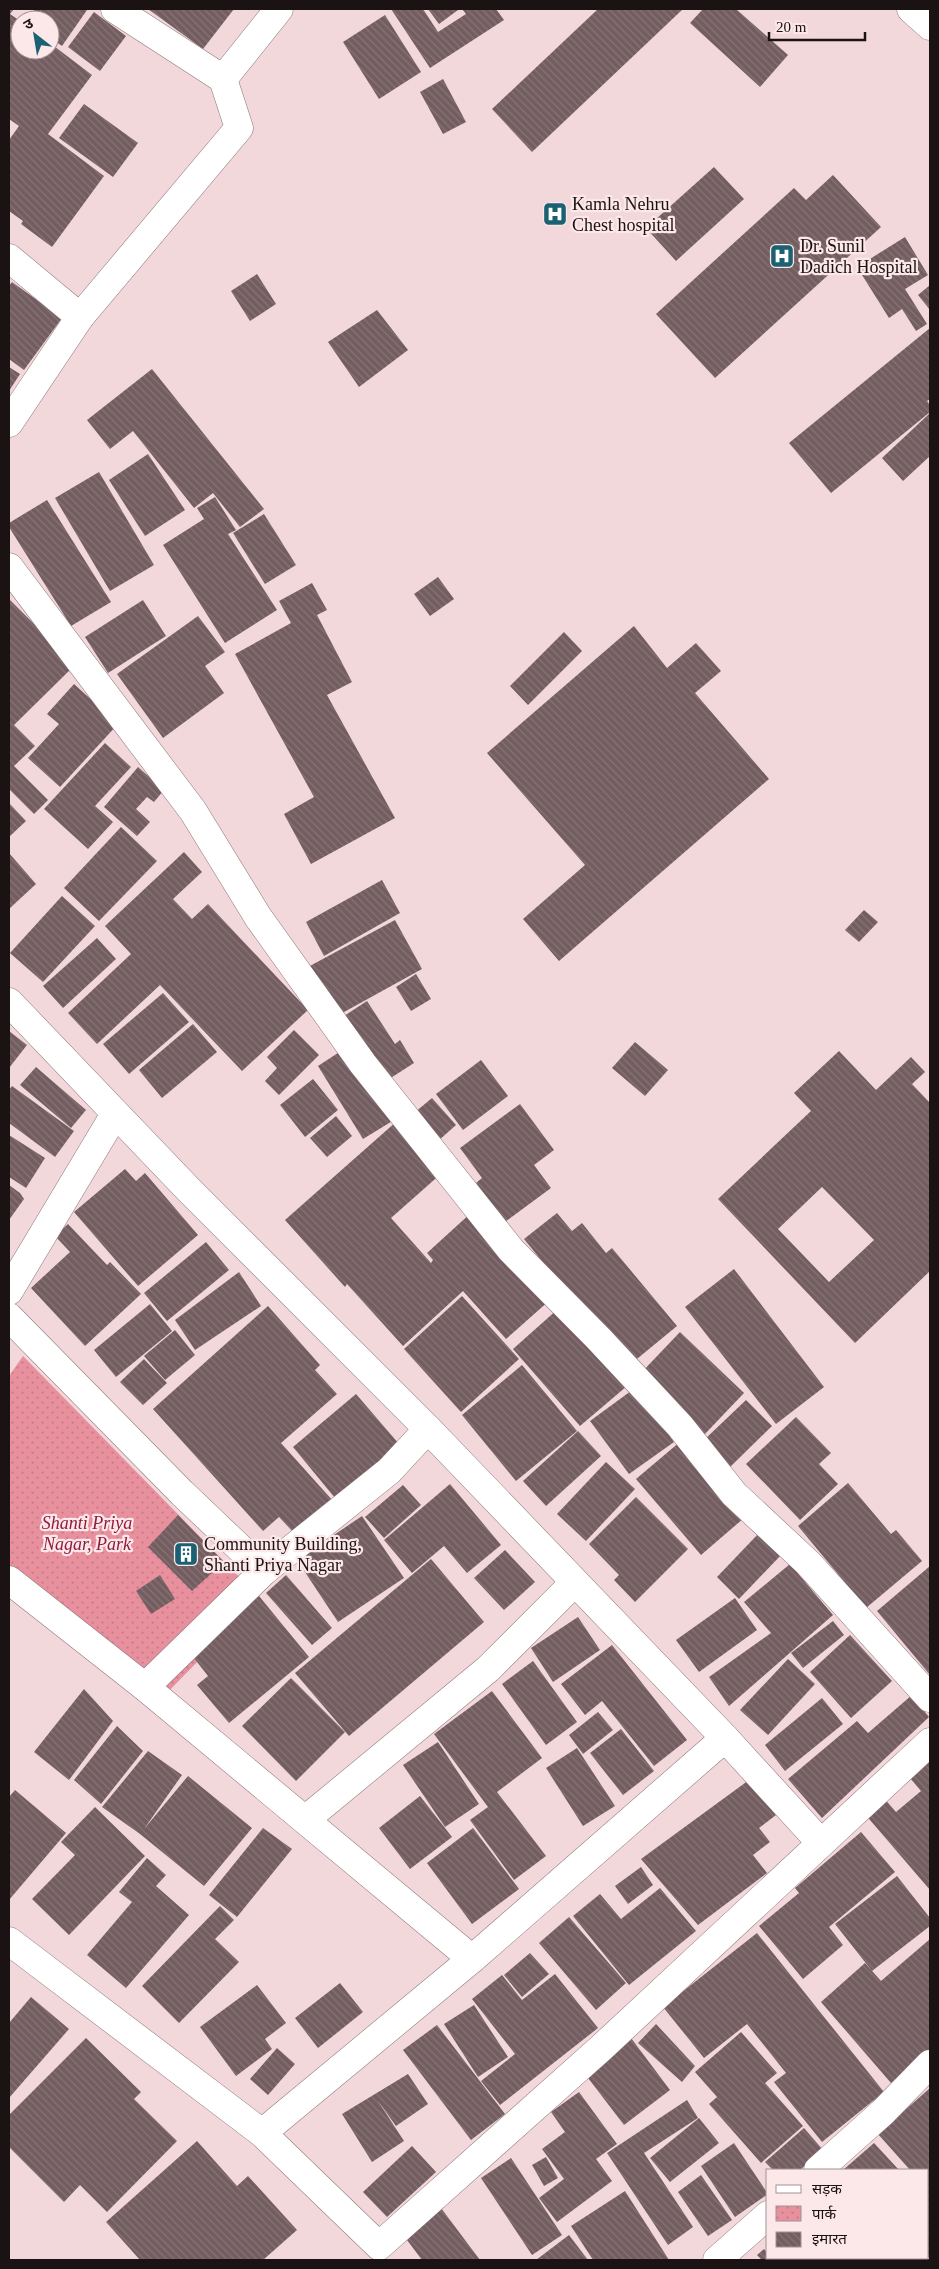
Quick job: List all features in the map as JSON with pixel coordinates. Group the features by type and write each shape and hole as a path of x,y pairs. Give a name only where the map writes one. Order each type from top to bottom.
{"street":[{"path":"9,423 80,317 239,128 223,78 115,9"},
{"path":"223,78 279,9"},
{"path":"911,9 930,26"},
{"path":"9,258 80,317"},
{"path":"9,567 193,811 258,916 364,1064 510,1250 598,1338 680,1426 734,1494 808,1563 930,1698"},
{"path":"9,1002 116,1114 428,1429 725,1738 820,1843"},
{"path":"9,1291 116,1114"},
{"path":"9,1317 182,1493 264,1571"},
{"path":"145,1687 264,1571 383,1476 428,1429"},
{"path":"9,1580 145,1687 472,1959"},
{"path":"305,1820 488,1669 574,1583"},
{"path":"262,2133 472,1959 725,1738"},
{"path":"9,1940 262,2133 383,2253 930,1742"},
{"path":"819,2169 883,2112 930,2064"},
{"path":"717,2260 766,2217"}],"green space":[{"name":"Shanti Priya Nagar, Park","path":"23,1356 260,1598 158,1702 9,1569 9,1376"}],"building":[{"path":"9,9 14,9 10,10 10,60 60,60 60,51 92,75 48,134 104,176 52,247 21,224 23,221 9,211 9,140 19,126 9,119"},
{"path":"86,9 87,10 62,46 60,45 60,10 34,10"},
{"path":"148,9 234,9 203,49"},
{"path":"391,9 423,9 438,32 466,14 462,9 496,9 504,20 430,68"},
{"path":"428,9 457,9 458,10 439,24"},
{"path":"598,9 683,9 532,152 492,109"},
{"path":"703,9 736,9 788,55 760,87 690,23"},
{"path":"94,12 126,36 100,71 68,47"},
{"path":"385,15 421,72 379,99 343,42"},
{"path":"443,79 466,122 443,134 420,92"},
{"path":"84,104 138,143 113,177 59,138"},
{"path":"714,167 744,199 676,261 646,228"},
{"path":"833,175 881,227 715,378 656,314 794,188 806,200"},
{"path":"905,237 928,275 905,289 927,324 916,331 902,309 889,318 857,267"},
{"path":"257,274 276,304 250,321 231,291"},
{"path":"12,282 62,318 24,370 9,359 9,286"},
{"path":"930,285 930,310 918,295"},
{"path":"377,310 408,350 359,387 328,342"},
{"path":"930,328 930,399 927,401 930,405 930,412 831,493 789,443"},
{"path":"9,367 20,374 9,391"},
{"path":"152,369 264,509 240,527 213,493 194,508 133,431 110,449 87,420"},
{"path":"930,413 930,456 903,481 882,458"},
{"path":"148,454 185,510 145,536 109,480"},
{"path":"99,472 154,565 110,591 55,498"},
{"path":"215,497 236,530 228,534 277,610 225,643 163,545 204,519 197,508"},
{"path":"47,500 111,602 71,626 9,527 9,523"},
{"path":"264,514 296,565 265,584 233,533"},
{"path":"438,577 454,599 430,616 414,594"},
{"path":"312,583 327,610 317,615 352,682 327,695 395,818 311,864 284,814 314,797 235,654 291,623 279,601"},
{"path":"9,599 75,665 14,725 35,746 14,766 48,800 34,814 9,789"},
{"path":"143,600 166,636 108,673 85,637"},
{"path":"198,616 225,652 205,666 224,693 163,738 117,674"},
{"path":"634,626 667,668 696,643 721,671 695,693 769,779 559,961 523,919 585,865 487,753"},
{"path":"564,632 582,651 528,705 510,686"},
{"path":"74,684 118,724 60,787 28,758 59,724 47,714"},
{"path":"105,743 131,767 95,806 113,822 88,849 44,809"},
{"path":"138,767 164,790 154,802 147,797 136,809 150,822 137,836 104,807"},
{"path":"9,803 26,821 9,837"},
{"path":"121,827 157,861 99,921 64,888"},
{"path":"184,852 202,872 173,899 192,919 208,904 308,1010 242,1071 160,985 97,1044 68,1013 131,954 105,926"},
{"path":"9,853 36,884 9,909"},
{"path":"382,880 400,913 324,956 306,922"},
{"path":"62,896 95,926 43,982 10,953"},
{"path":"864,910 878,922 859,942 845,930"},
{"path":"395,920 422,969 335,1017 308,967"},
{"path":"97,938 116,959 63,1008 43,986"},
{"path":"416,974 431,999 411,1011 396,987"},
{"path":"163,993 189,1022 129,1074 103,1044"},
{"path":"367,1001 395,1044 400,1040 414,1063 386,1081 344,1016"},
{"path":"193,1024 217,1052 162,1098 139,1070"},
{"path":"294,1030 319,1055 279,1095 265,1081 277,1068 267,1057"},
{"path":"9,1031 27,1045 9,1068"},
{"path":"635,1042 668,1070 645,1096 612,1068"},
{"path":"344,1049 394,1120 363,1139 318,1066"},
{"path":"839,1051 876,1090 911,1057 925,1072 912,1084 930,1103 930,1271 855,1343 718,1199 811,1111 794,1093","holes":["822,1187 874,1240 829,1282 778,1229"]},
{"path":"481,1060 508,1096 463,1130 436,1094"},
{"path":"36,1067 86,1110 71,1128 20,1085"},
{"path":"313,1079 338,1110 305,1137 280,1105"},
{"path":"12,1086 74,1131 55,1157 9,1123 9,1090"},
{"path":"432,1098 456,1125 438,1141 414,1113"},
{"path":"520,1104 554,1150 534,1165 551,1188 505,1222 476,1183 482,1178 460,1148"},
{"path":"336,1116 352,1136 327,1157 310,1138"},
{"path":"397,1121 443,1172 391,1218 431,1263 433,1260 427,1253 472,1212 550,1300 506,1339 463,1291 403,1346 347,1284 345,1287 285,1220"},
{"path":"9,1135 45,1158 26,1188 9,1177"},
{"path":"125,1169 136,1181 145,1173 198,1235 138,1286 74,1212"},
{"path":"9,1185 20,1193 24,1199 9,1220"},
{"path":"557,1213 572,1231 582,1223 606,1253 612,1248 677,1326 632,1363 591,1321 524,1239"},
{"path":"68,1224 107,1265 110,1262 141,1294 85,1346 31,1288 70,1252 55,1236"},
{"path":"206,1242 229,1270 167,1321 144,1293"},
{"path":"734,1269 824,1387 776,1424 685,1307"},
{"path":"239,1272 261,1306 195,1350 175,1320"},
{"path":"462,1296 519,1359 461,1412 404,1349"},
{"path":"150,1304 172,1331 116,1377 94,1350"},
{"path":"268,1306 320,1365 315,1370 337,1394 281,1443 333,1501 295,1534 279,1517 263,1531 153,1409"},
{"path":"559,1308 627,1386 580,1426 513,1349"},
{"path":"175,1330 195,1355 165,1380 144,1356"},
{"path":"680,1332 744,1393 704,1435 640,1374"},
{"path":"144,1359 167,1383 143,1405 120,1382"},
{"path":"522,1365 577,1431 516,1481 462,1415"},
{"path":"635,1388 674,1442 629,1474 590,1421"},
{"path":"356,1394 399,1444 335,1498 293,1447"},
{"path":"746,1400 772,1426 729,1468 703,1441"},
{"path":"796,1417 831,1453 819,1464 838,1484 800,1520 746,1464"},
{"path":"578,1431 601,1456 546,1506 523,1481"},
{"path":"681,1441 744,1518 701,1555 636,1479"},
{"path":"606,1462 635,1489 586,1541 557,1514"},
{"path":"848,1483 891,1534 896,1530 922,1561 866,1608 798,1526"},
{"path":"450,1484 501,1545 467,1573 444,1546 412,1573 384,1540"},
{"path":"403,1485 421,1505 384,1538 365,1517"},
{"path":"636,1497 688,1549 635,1602 614,1580 619,1575 589,1544"},
{"name":"Community Building, Shanti Priya Nagar","path":"178,1515 224,1562 192,1591 148,1547"},
{"path":"362,1516 404,1578 338,1622 297,1560"},
{"path":"760,1532 782,1554 739,1599 717,1577"},
{"path":"505,1550 535,1582 504,1610 474,1578"},
{"path":"431,1559 484,1622 349,1736 295,1673"},
{"path":"790,1564 833,1615 729,1706 709,1677 771,1633 744,1602"},
{"path":"930,1566 930,1675 877,1611"},
{"path":"160,1575 175,1599 151,1614 136,1591"},
{"path":"286,1575 332,1628 312,1645 266,1593"},
{"path":"259,1596 309,1657 229,1723 197,1685 208,1676 190,1653"},
{"path":"735,1598 757,1630 699,1672 676,1640"},
{"path":"578,1617 600,1650 553,1682 531,1648"},
{"path":"833,1621 844,1635 803,1668 791,1653"},
{"path":"850,1635 892,1681 851,1718 810,1672"},
{"path":"612,1645 687,1740 654,1766 602,1701 585,1715 561,1684"},
{"path":"788,1659 815,1684 768,1735 740,1710"},
{"path":"533,1661 577,1722 546,1745 502,1684"},
{"path":"291,1678 345,1732 296,1781 242,1726"},
{"path":"84,1689 113,1721 69,1780 34,1752"},
{"path":"492,1691 542,1758 497,1792 546,1856 514,1880 470,1820 488,1807 434,1734"},
{"path":"912,1695 929,1717 822,1818 788,1779 857,1721 868,1733"},
{"path":"822,1698 843,1724 785,1771 765,1745"},
{"path":"598,1712 613,1730 583,1754 569,1735"},
{"path":"117,1726 143,1751 101,1804 74,1780"},
{"path":"621,1729 654,1771 623,1795 590,1753"},
{"path":"438,1742 479,1804 445,1827 403,1765"},
{"path":"577,1748 615,1806 583,1826 546,1768"},
{"path":"148,1751 182,1775 144,1829 188,1776 252,1828 204,1886 140,1834 102,1807"},
{"path":"930,1760 930,1890 864,1813 883,1797 896,1812 921,1791 910,1778"},
{"path":"749,1780 776,1815 759,1828 770,1842 753,1855 767,1873 698,1925 641,1859"},
{"path":"15,1790 66,1833 9,1900 9,1797"},
{"path":"420,1796 452,1837 410,1869 379,1828"},
{"path":"95,1807 145,1856 69,1935 32,1899 75,1855 61,1842"},
{"path":"263,1828 292,1849 237,1917 209,1895"},
{"path":"473,1828 519,1889 472,1924 427,1863"},
{"path":"861,1832 895,1872 829,1927 843,1945 803,1979 759,1926 799,1893 795,1888"},
{"path":"147,1858 166,1875 156,1886 189,1915 126,1988 87,1955 132,1902 119,1892"},
{"path":"641,1867 653,1885 628,1904 615,1886"},
{"path":"897,1876 930,1918 930,1926 872,1971 835,1924"},
{"path":"660,1888 696,1931 629,1985 573,1916 600,1894 621,1919"},
{"path":"220,1906 234,1920 215,1939 239,1962 179,2023 142,1986"},
{"path":"569,1917 626,1983 596,2010 539,1943"},
{"path":"757,1933 884,2092 822,2142 774,2082 786,2073 747,2024 704,2058 663,2007"},
{"path":"930,1939 930,2049 891,2083 821,2002 865,1963 881,1981"},
{"path":"530,1953 549,1974 522,1997 504,1975"},
{"path":"555,1974 598,2028 500,2105 481,2081 515,2054 472,1999 502,1975 522,2000"},
{"path":"340,1983 363,2012 318,2048 295,2018"},
{"path":"257,1985 286,2023 265,2039 272,2049 236,2076 200,2027"},
{"path":"31,1997 69,2029 9,2098 9,2023"},
{"path":"474,2005 508,2057 478,2077 444,2024"},
{"path":"656,2024 695,2066 682,2082 638,2043"},
{"path":"437,2025 505,2114 471,2140 403,2050"},
{"path":"741,2032 777,2073 765,2083 803,2126 761,2163 709,2104 717,2097 695,2072"},
{"path":"86,2038 141,2092 134,2099 177,2141 107,2212 80,2185 64,2202 9,2147 9,2115"},
{"path":"631,2038 670,2090 624,2125 585,2074"},
{"path":"277,2048 295,2064 268,2095 250,2079"},
{"path":"408,2074 428,2104 396,2126 378,2101 404,2141 372,2162 342,2114"},
{"path":"930,2088 930,2256 929,2169 909,2169 878,2134"},
{"path":"579,2092 617,2144 596,2159 612,2181 557,2222 539,2198 564,2179 542,2149 565,2132 551,2112"},
{"path":"687,2100 698,2118 644,2153 693,2227 668,2245 607,2153"},
{"path":"699,2118 719,2143 670,2182 650,2158"},
{"path":"804,2128 823,2150 801,2169 772,2169 765,2162"},
{"path":"197,2141 237,2186 248,2176 297,2230 263,2260 140,2260 106,2222"},
{"path":"734,2143 766,2191 766,2195 735,2217 701,2166"},
{"path":"874,2143 898,2169 844,2169"},
{"path":"412,2146 436,2172 387,2217 363,2192"},
{"path":"546,2157 558,2178 544,2186 532,2165"},
{"path":"511,2158 562,2235 532,2255 481,2178"},
{"path":"701,2175 732,2220 708,2236 678,2192"},
{"path":"625,2191 669,2260 593,2260 571,2226"},
{"path":"441,2208 480,2260 422,2260 404,2236"},
{"path":"569,2235 588,2260 536,2260"},
{"path":"764,2249 766,2251 766,2259 774,2260 762,2260 757,2255"},
{"path":"806,2259 857,2260 808,2260"},
{"path":"882,2259 927,2259 926,2260"}],"place":[{"name":"Kamla Nehru Chest hospital","path":"555,214"},
{"name":"Dr. Sunil Dadich Hospital","path":"782,256"},
{"name":"Community Building, Shanti Priya Nagar","path":"186,1554"}]}
